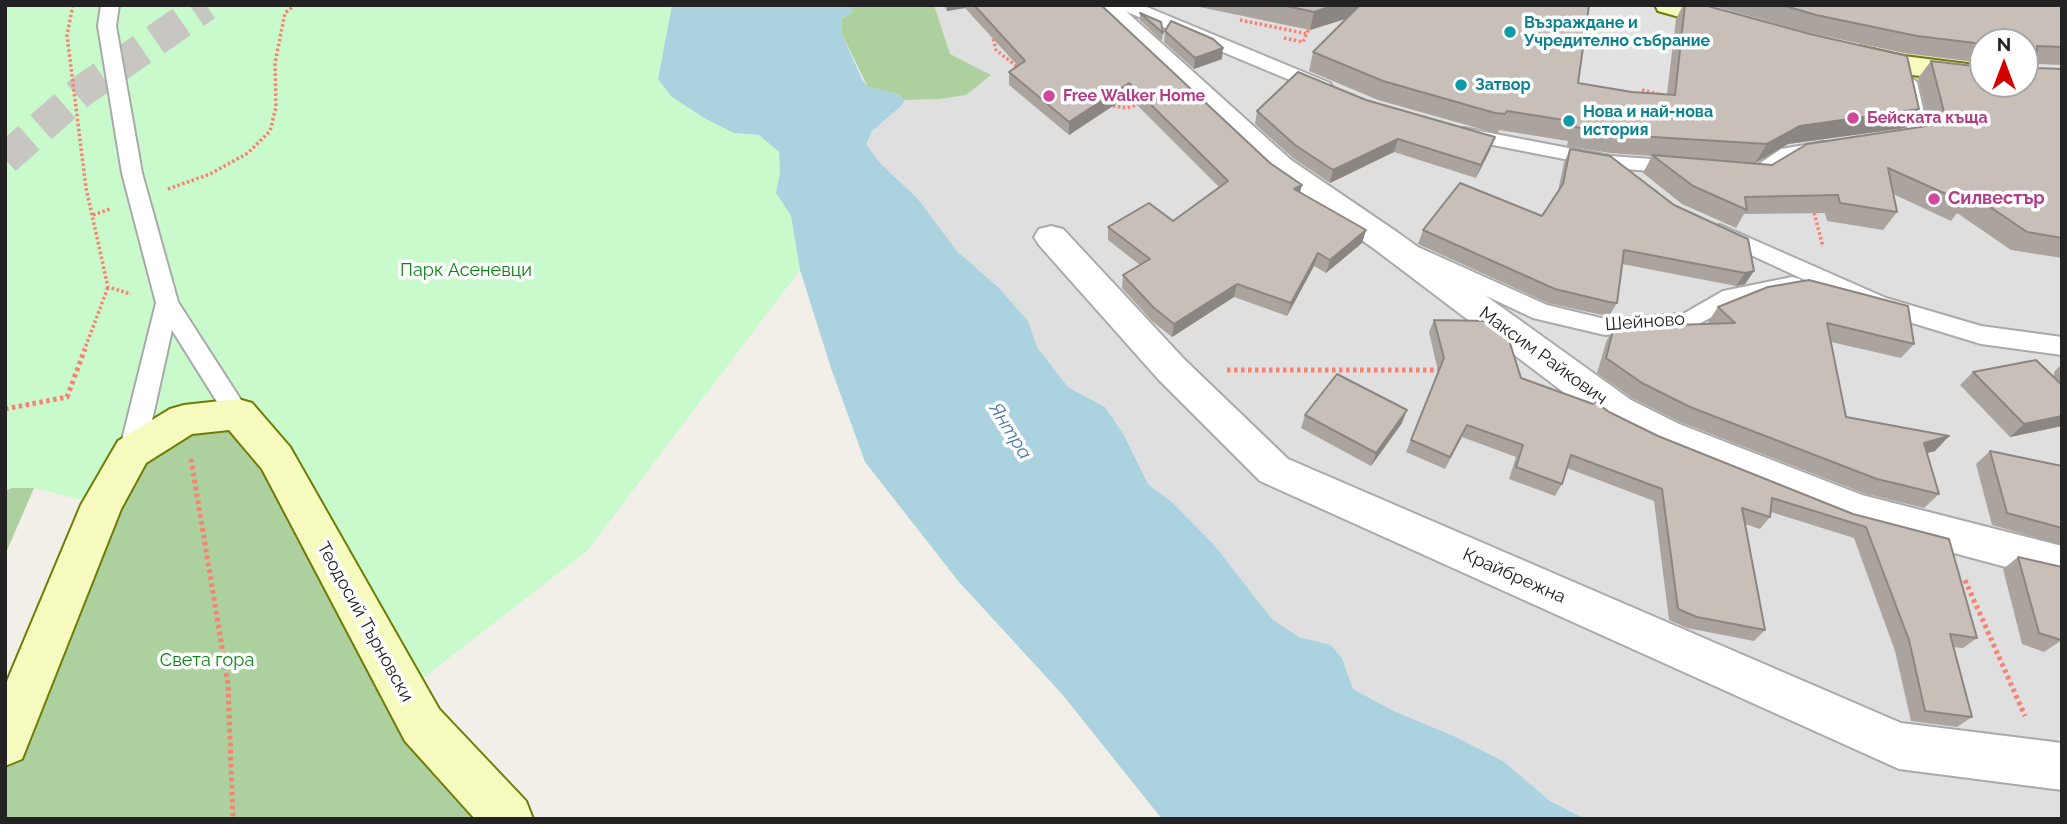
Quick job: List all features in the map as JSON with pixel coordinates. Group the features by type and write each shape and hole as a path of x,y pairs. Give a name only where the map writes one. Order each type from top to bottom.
{"street":[{"name":"Максим Райкович","path":"1102,5 1280,167 1385,240 1617,411 1665,435 1857,511 2062,564"},
{"path":"1668,5 1749,28"},
{"path":"1839,51 1904,65 1969,73"},
{"name":"Крайбрежна","path":"1051,237 1172,370 1274,470 1899,746 2054,765"},
{"path":"5,743 102,505 132,452 184,420 238,414"},
{"name":"Теодосий Търновски","path":"238,414 276,458 422,725 508,819"}],"lane":[{"path":"110,5 107,26 132,173 167,303 238,414"},
{"path":"1126,5 1345,96"},
{"path":"1880,141 1919,135 1904,65"},
{"path":"1447,129 1485,140 1610,162 1760,173 1788,153 1840,146"},
{"path":"1610,162 1642,187"},
{"name":"Шейново","path":"1698,222 1878,304 1981,335 2062,346"},
{"name":"Шейново","path":"1385,240 1541,312 1605,327 1687,322 1731,297 1783,286 1832,283"},
{"path":"132,452 167,303"}],"path":[{"path":"5,409 66,397 108,288 86,188 67,35 73,5"},
{"path":"93,215 210,174 248,153 270,131 276,107 275,63 285,13 295,5"},
{"path":"1233,18 1308,34"},
{"path":"990,24 996,50 1021,70 1013,74"},
{"path":"1303,42 1311,24"},
{"path":"1101,104 1127,108 1191,86"},
{"path":"1642,90 1668,96"},
{"path":"1772,165 1807,186 1832,283"},
{"path":"108,288 167,303"},
{"path":"1172,370 1445,370"},
{"path":"184,420 228,684 233,819"},
{"path":"1945,534 2054,765"}],"shaded area":[{"path":"852,5 2062,5 2062,819 1585,819 1550,801 1503,761 1353,689 1342,658 1331,645 1299,637 1272,619 1215,546 1172,502 1148,484 1124,435 1105,407 1068,387 1037,347 1028,321 998,287 957,251 918,199 880,163 865,144 872,131 883,121 841,32"},
{"path":"1584,5 1668,5 1677,9 1668,86 1701,93 1624,111 1503,40"}],"green space":[{"name":"Парк Асеневци","path":"5,5 672,5 658,79 734,133 759,135 779,152 780,172 776,193 791,216 800,270 587,551 404,693 238,414 184,420 102,505 34,488 12,488 5,491"},
{"path":"852,5 934,5 950,54 991,75 966,95 940,99 905,100 897,94 868,87 841,32 842,18 852,13"},
{"name":"Света гора","path":"238,414 508,819 5,819 5,743 132,452"},
{"path":"5,478 12,488 34,488 5,555"}],"water":[{"name":"Янтра","path":"672,5 852,5 852,13 842,18 841,32 862,79 868,87 897,94 905,100 872,131 866,144 880,163 918,199 957,251 998,287 1028,321 1037,347 1068,387 1105,407 1124,435 1148,484 1172,502 1215,546 1272,619 1299,637 1331,645 1342,658 1353,689 1503,761 1550,801 1585,819 1162,819 1062,694 959,582 865,462 800,270 791,216 776,193 780,172 779,152 759,135 734,133 706,119 672,97 658,79"}],"building":[{"path":"974,5 1101,5 1270,163 1302,185 1294,189 1366,230 1330,260 1318,253 1291,303 1237,284 1174,324 1154,308 1123,275 1150,259 1108,227 1149,203 1173,221 1228,181 1129,83 1069,122 1009,72 1025,61"},
{"path":"1282,5 1335,5 1314,12"},
{"path":"1360,5 1589,5 1578,83 1632,92 1675,95 1685,5 1704,5 1810,34 1907,56 1919,109 1800,126 1767,144 1620,135 1575,127 1576,122 1507,111 1505,114 1495,113 1383,81 1313,52"},
{"path":"1782,5 2062,5 2062,47 2039,46 2039,28 1969,28 1969,42 1917,36 1816,15"},
{"path":"1140,13 1161,22 1163,33"},
{"path":"1171,21 1213,39 1223,48 1195,58 1165,31"},
{"path":"1931,61 1969,65 1969,98 2039,98 2039,68 2062,69 2062,238 2027,232 1971,194 1966,203 1888,168 1897,212 1840,203 1838,195 1745,197 1747,210 1693,186 1652,155 1772,165 1807,144 1940,124 1945,116"},
{"path":"1298,72 1366,100 1495,137 1481,165 1398,139 1333,170 1295,145 1257,111"},
{"path":"1570,149 1610,156 1674,205 1748,239 1754,271 1745,273 1624,250 1617,303 1555,289 1423,230 1460,183 1542,216 1563,184"},
{"path":"1809,280 1908,306 1914,344 1827,323 1846,417 1949,436 1924,443 1939,494 1877,479 1690,407 1642,383 1606,358 1614,327 1735,323 1718,307 1768,287"},
{"path":"1434,320 1488,321 1508,337 1521,378 1593,404 1594,401 1609,412 1658,436 1853,514 1949,539 1977,638 1950,634 1972,717 1925,711 1909,640 1866,527 1772,498 1770,517 1742,508 1765,630 1697,617 1678,609 1662,489 1571,455 1562,484 1516,467 1523,445 1467,425 1450,457 1411,440 1444,358"},
{"path":"2036,360 2062,385 2062,416 2024,424 1973,372"},
{"path":"1337,374 1407,410 1376,453 1305,415"},
{"path":"1990,451 2062,466 2062,528 2007,513"},
{"path":"2018,557 2062,567 2061,640 2039,633"}],"tunnel":[{"path":"5,159 82,91 206,5"}],"place":[{"name":"Възраждане и Учредително събрание","path":"1510,32"},
{"name":"Затвор","path":"1461,85"},
{"name":"Free Walker Home","path":"1049,96"},
{"name":"Бейската къща","path":"1853,118"},
{"name":"Нова и най-нова история","path":"1569,121"},
{"name":"Силвестър","path":"1934,199"}]}
